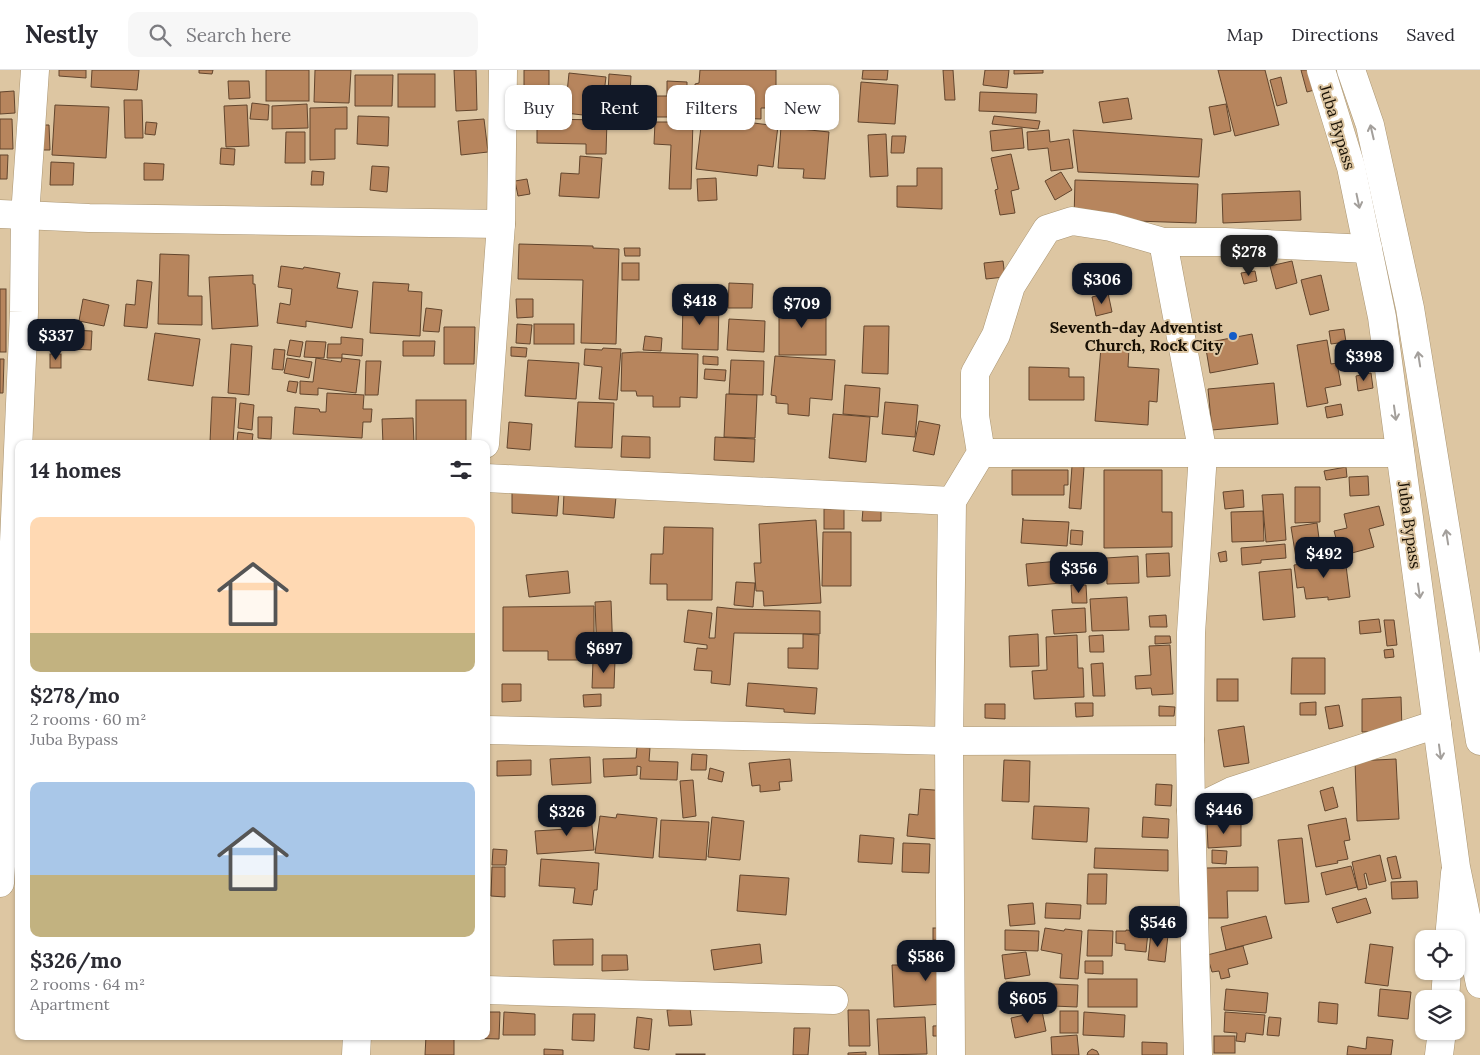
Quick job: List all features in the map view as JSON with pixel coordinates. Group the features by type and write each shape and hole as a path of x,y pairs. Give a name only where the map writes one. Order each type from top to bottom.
{"street":[{"path":"0,883 14,716 12,452 24,312 13,215 35,70"},
{"path":"485,440 500,224 503,70"},
{"name":"Juba Bypass","path":"1321,70 1351,167 1382,317 1456,867 1480,984"},
{"name":"Juba Bypass","path":"1351,70 1370,125 1410,308 1473,655 1480,741"},
{"path":"13,215 500,224"},
{"path":"951,1055 949,741 952,501 981,453 975,416 975,373 996,335 1011,286 1047,229 1072,221 1111,227 1163,242 1225,242 1368,249"},
{"path":"1163,242 1203,454 1191,633 1190,740 1198,1055"},
{"path":"981,453 1400,453"},
{"path":"490,478 952,501"},
{"path":"1191,811 1232,791 1437,724"},
{"path":"490,730 949,741 1190,740"},
{"path":"1450,930 1456,867"},
{"path":"490,990 691,994 834,1000"},
{"path":"356,1055 357,1040"},
{"path":"1439,1055 1441,1040"}],"building":[{"path":"59,70 86,70 86,78 59,76"},
{"path":"92,70 139,70 137,90 91,87"},
{"path":"199,70 213,70 212,74 199,73"},
{"path":"266,70 309,70 309,101 266,101"},
{"path":"315,70 351,70 349,103 314,102"},
{"path":"454,70 476,70 477,110 456,111"},
{"path":"524,70 549,70 549,85 524,85"},
{"path":"700,70 776,70 776,85 765,85 765,108 761,108 761,119 755,119 755,85 695,85 699,83"},
{"path":"863,70 888,70 887,80 862,79"},
{"path":"943,70 953,70 955,100 945,100"},
{"path":"985,70 1009,70 1007,88 983,85"},
{"path":"1014,70 1043,70 1043,73 1014,74"},
{"path":"1218,70 1265,70 1279,125 1235,136"},
{"path":"1301,70 1313,70 1318,89 1307,92"},
{"path":"569,73 606,77 605,85 582,85 582,115 572,114 572,85 568,85"},
{"path":"398,74 435,74 435,107 398,107"},
{"path":"609,74 631,76 631,85 608,85"},
{"path":"355,75 393,75 392,106 355,106"},
{"path":"1281,77 1287,103 1277,106 1270,80"},
{"path":"228,81 249,81 250,98 229,99"},
{"path":"667,81 687,82 687,85 667,85"},
{"path":"861,82 898,85 895,124 858,122"},
{"path":"14,91 15,113 0,114 0,92"},
{"path":"980,92 1037,94 1036,113 979,111"},
{"path":"657,96 667,96 667,117 657,117"},
{"path":"1128,98 1132,119 1103,123 1099,102"},
{"path":"124,100 142,100 143,138 125,138"},
{"path":"252,103 269,105 268,120 250,119"},
{"path":"307,104 308,128 272,129 272,106"},
{"path":"1226,104 1231,131 1214,135 1209,107"},
{"path":"55,105 109,107 106,158 52,155"},
{"path":"247,105 249,146 226,147 224,106"},
{"path":"347,107 347,129 335,129 335,159 310,160 310,108"},
{"path":"358,116 389,117 388,146 357,144"},
{"path":"994,116 1040,121 1038,129 992,124"},
{"path":"0,119 12,119 13,149 0,149"},
{"path":"484,119 488,152 461,155 458,121"},
{"path":"572,120 582,120 582,130 607,130 606,154 586,154 586,144 537,143 537,130 572,130"},
{"path":"146,122 157,123 155,135 145,134"},
{"path":"657,122 667,122 667,130 693,130 691,189 669,189 671,145 654,144"},
{"path":"755,123 765,124 765,130 778,130 773,167 758,165 757,176 696,169 701,130 755,130"},
{"path":"38,125 49,125 50,150 38,150"},
{"path":"1022,128 1024,148 992,151 990,131"},
{"path":"781,130 829,132 825,179 803,178 804,169 778,168"},
{"path":"1049,130 1050,142 1069,139 1073,168 1051,171 1048,148 1028,150 1027,132"},
{"path":"1073,130 1202,139 1199,177 1078,172"},
{"path":"286,132 305,132 305,163 285,163"},
{"path":"886,134 888,176 870,177 868,135"},
{"path":"892,136 906,136 904,153 891,153"},
{"path":"221,148 235,149 234,165 220,164"},
{"path":"1011,154 1019,189 1011,191 1015,213 1000,215 995,190 998,189 991,158"},
{"path":"0,155 8,155 7,179 0,179"},
{"path":"580,156 602,158 599,198 559,196 561,173 579,174"},
{"path":"51,162 74,163 73,185 50,185"},
{"path":"144,163 164,164 163,180 144,180"},
{"path":"372,166 389,167 387,192 370,190"},
{"path":"917,168 942,168 942,209 897,207 897,186 917,186"},
{"path":"312,171 324,172 323,185 311,185"},
{"path":"1061,172 1072,190 1055,200 1045,181"},
{"path":"716,178 717,200 698,201 697,179"},
{"path":"527,179 530,194 518,196 515,181"},
{"path":"1075,180 1198,184 1196,223 1074,219"},
{"path":"1300,191 1301,220 1223,223 1222,194"},
{"path":"519,244 593,246 593,248 619,249 616,344 581,343 583,280 518,279"},
{"path":"624,248 640,248 640,256 625,256"},
{"path":"160,254 189,255 188,296 202,296 202,325 158,324"},
{"path":"1003,261 1005,277 986,279 984,263"},
{"path":"1292,261 1297,283 1276,289 1270,266"},
{"path":"622,263 639,263 639,280 622,280"},
{"path":"281,266 303,269 304,267 340,273 337,288 358,291 352,328 306,321 306,327 277,323 280,303 290,305 292,289 278,287"},
{"path":"1255,271 1257,281 1244,284 1241,273"},
{"path":"253,275 258,326 212,329 209,277"},
{"path":"1321,275 1329,310 1310,315 1301,280"},
{"path":"137,280 152,282 147,328 124,326 126,304 135,305"},
{"path":"373,282 409,284 408,291 422,292 420,336 370,333"},
{"path":"729,283 753,284 752,308 728,308"},
{"path":"0,289 6,289 6,352 0,352"},
{"path":"1108,293 1112,312 1096,316 1092,297"},
{"path":"83,299 109,305 104,326 79,321"},
{"path":"516,299 533,299 533,317 517,318"},
{"path":"683,302 719,303 718,350 682,349"},
{"path":"779,302 826,302 826,355 779,355"},
{"path":"426,308 442,310 439,332 423,331"},
{"path":"729,319 765,321 764,352 727,350"},
{"path":"517,324 532,325 530,344 516,343"},
{"path":"534,324 574,324 574,344 534,344"},
{"path":"864,326 889,326 888,374 862,373"},
{"path":"444,327 475,327 474,364 444,364"},
{"path":"1344,329 1346,342 1331,344 1329,331"},
{"path":"71,330 92,331 91,350 70,349"},
{"path":"51,331 64,332 62,350 49,349"},
{"path":"155,333 200,339 193,386 148,380"},
{"path":"1252,334 1258,364 1210,373 1205,343"},
{"path":"645,336 662,338 661,351 643,350"},
{"path":"341,337 363,339 362,356 342,354 342,358 327,358 328,344 341,344"},
{"path":"290,340 303,342 300,357 287,355"},
{"path":"1327,340 1331,364 1337,363 1341,385 1325,388 1328,403 1307,407 1297,345"},
{"path":"306,341 326,342 324,358 304,357"},
{"path":"403,341 435,341 434,356 403,356"},
{"path":"231,344 252,346 249,395 228,393"},
{"path":"511,347 527,348 526,357 511,356"},
{"path":"1101,347 1129,348 1128,367 1159,369 1157,402 1149,401 1148,425 1095,421"},
{"path":"603,348 621,349 617,400 599,399 602,367 584,365 585,349 602,350"},
{"path":"274,349 285,350 283,370 272,369"},
{"path":"622,353 698,354 697,398 680,397 680,407 653,407 653,396 637,396 636,391 621,391"},
{"path":"50,354 61,354 61,368 50,368"},
{"path":"703,356 718,357 718,365 703,364"},
{"path":"775,356 835,360 832,400 810,398 809,416 788,414 788,404 776,403 776,396 771,395"},
{"path":"287,358 312,362 309,378 284,373"},
{"path":"316,358 341,362 342,358 360,360 356,393 318,388 318,395 300,394 300,381 313,382"},
{"path":"0,359 4,359 3,393 0,393"},
{"path":"528,360 579,363 576,399 525,396"},
{"path":"731,360 764,361 763,395 729,394"},
{"path":"366,361 381,361 378,395 365,395"},
{"path":"1029,367 1069,368 1069,377 1084,377 1084,400 1029,400"},
{"path":"705,369 726,370 725,381 704,379"},
{"path":"1371,373 1373,388 1358,391 1356,376"},
{"path":"289,381 298,382 296,393 287,391"},
{"path":"1274,383 1278,424 1212,430 1208,389"},
{"path":"845,385 880,388 878,417 843,414"},
{"path":"327,393 364,395 363,409 372,409 371,422 363,422 362,438 293,434 295,407 319,409 320,412 326,412"},
{"path":"726,394 757,395 755,438 724,437"},
{"path":"212,397 236,398 233,440 210,440"},
{"path":"416,400 466,400 466,440 416,440"},
{"path":"578,402 614,403 612,448 575,447"},
{"path":"885,402 918,405 915,437 882,434"},
{"path":"240,403 254,405 252,430 238,428"},
{"path":"1341,404 1343,415 1327,418 1325,407"},
{"path":"833,414 870,417 866,462 829,458"},
{"path":"258,417 272,417 271,439 258,438"},
{"path":"413,418 414,440 383,440 382,419"},
{"path":"919,421 940,425 934,455 913,451"},
{"path":"509,422 532,424 530,450 507,448"},
{"path":"238,432 253,434 252,440 237,440"},
{"path":"622,436 650,437 650,458 621,457"},
{"path":"715,437 755,439 754,462 714,460"},
{"path":"1072,466 1084,467 1081,509 1069,508"},
{"path":"1346,467 1347,477 1326,480 1324,471"},
{"path":"1012,470 1068,470 1068,485 1064,485 1064,495 1012,495"},
{"path":"1104,470 1162,470 1162,512 1172,512 1172,547 1104,548"},
{"path":"1368,476 1369,495 1350,496 1349,477"},
{"path":"1295,487 1320,487 1320,522 1295,523"},
{"path":"512,490 559,492 557,516 512,513"},
{"path":"1243,490 1244,507 1225,509 1223,492"},
{"path":"564,493 616,497 614,518 563,514"},
{"path":"1283,494 1286,540 1266,542 1262,495"},
{"path":"1379,506 1384,525 1369,529 1374,547 1341,556 1334,531 1347,528 1344,514"},
{"path":"824,509 844,509 844,529 824,529"},
{"path":"863,509 881,510 881,521 862,521"},
{"path":"1263,511 1264,541 1232,542 1231,512"},
{"path":"1023,518 1023,520 1069,522 1067,546 1021,543"},
{"path":"816,520 821,603 764,606 763,591 756,591 754,563 761,563 759,524"},
{"path":"1317,523 1321,554 1296,558 1291,527"},
{"path":"664,527 713,528 712,600 667,600 667,584 650,584 651,554 663,554"},
{"path":"1071,530 1083,531 1082,545 1070,544"},
{"path":"823,532 851,532 851,586 822,586"},
{"path":"1285,544 1286,558 1261,560 1261,563 1242,565 1241,548"},
{"path":"1226,551 1227,561 1220,562 1218,553"},
{"path":"1169,553 1170,576 1147,577 1146,554"},
{"path":"1138,556 1139,583 1107,584 1106,558"},
{"path":"1345,558 1350,597 1328,600 1328,597 1306,599 1304,587 1297,588 1294,565"},
{"path":"1059,561 1061,583 1028,586 1026,564"},
{"path":"1291,569 1295,617 1263,620 1259,572"},
{"path":"568,571 570,593 529,597 526,575"},
{"path":"736,582 755,583 753,607 734,605"},
{"path":"1071,585 1086,585 1087,603 1072,603"},
{"path":"1127,597 1129,630 1092,631 1090,599"},
{"path":"611,601 613,654 597,655 595,602"},
{"path":"594,606 594,652 580,652 580,660 548,660 548,651 503,651 503,607"},
{"path":"717,607 820,611 820,634 734,633 730,685 711,683 712,671 694,670 697,648 707,649 707,645 684,642 688,610 712,613 709,638 715,638"},
{"path":"1085,608 1086,632 1054,634 1052,610"},
{"path":"1166,615 1167,627 1150,627 1149,616"},
{"path":"1379,619 1381,632 1360,634 1359,621"},
{"path":"1384,620 1394,620 1397,645 1387,646"},
{"path":"803,634 819,635 818,669 788,668 788,648 803,648"},
{"path":"1038,634 1039,666 1010,667 1009,636"},
{"path":"1077,635 1078,668 1083,668 1084,697 1034,699 1032,671 1047,670 1046,637"},
{"path":"1103,635 1104,652 1090,652 1089,636"},
{"path":"1155,636 1170,636 1171,643 1155,644"},
{"path":"1170,645 1173,694 1152,695 1151,688 1136,689 1135,676 1151,675 1149,646"},
{"path":"1393,649 1394,657 1385,658 1384,650"},
{"path":"1292,658 1325,658 1325,694 1291,694"},
{"path":"593,660 615,660 614,688 592,688"},
{"path":"1103,663 1105,696 1093,696 1091,664"},
{"path":"1217,679 1238,679 1238,701 1217,701"},
{"path":"748,683 817,688 815,714 784,712 784,709 746,706"},
{"path":"502,684 521,684 521,701 502,702"},
{"path":"601,694 601,706 584,707 583,695"},
{"path":"1401,697 1402,730 1362,732 1362,699"},
{"path":"1316,702 1316,715 1300,715 1300,703"},
{"path":"1075,703 1093,703 1093,716 1076,717"},
{"path":"985,704 1005,704 1005,719 985,718"},
{"path":"1339,705 1343,726 1329,729 1325,707"},
{"path":"1159,706 1175,707 1174,716 1159,716"},
{"path":"1244,726 1249,763 1224,767 1218,730"},
{"path":"637,747 650,748 649,761 678,762 677,780 640,779 641,767 637,766 637,775 604,777 603,759 636,758"},
{"path":"692,754 707,755 706,770 691,770"},
{"path":"590,757 591,783 552,785 550,759"},
{"path":"790,759 792,781 779,782 780,790 760,792 760,785 752,786 749,763"},
{"path":"1396,759 1399,819 1357,821 1355,761"},
{"path":"531,760 531,775 497,776 497,761"},
{"path":"1004,760 1030,761 1029,802 1002,801"},
{"path":"710,768 724,772 722,782 708,779"},
{"path":"693,780 696,816 683,818 680,781"},
{"path":"1156,784 1172,785 1171,806 1155,805"},
{"path":"1333,787 1338,807 1325,811 1320,791"},
{"path":"920,789 962,792 937,839 907,836 909,814 918,815"},
{"path":"1034,806 1089,808 1087,842 1032,839"},
{"path":"591,814 594,850 537,854 535,831 567,829 566,815"},
{"path":"617,814 657,818 653,858 595,853 600,816 616,818"},
{"path":"712,817 744,821 740,860 708,857"},
{"path":"1143,817 1169,819 1168,838 1142,837"},
{"path":"1346,818 1350,840 1344,841 1348,859 1316,867 1308,825"},
{"path":"661,820 709,822 706,860 659,857"},
{"path":"1241,823 1241,846 1208,848 1207,824"},
{"path":"860,835 894,838 892,864 858,862"},
{"path":"1302,838 1309,902 1285,904 1278,840"},
{"path":"903,843 930,844 929,873 902,872"},
{"path":"1095,848 1168,850 1168,871 1094,868"},
{"path":"493,849 507,850 506,865 492,865"},
{"path":"1212,850 1227,851 1226,864 1212,863"},
{"path":"1380,855 1386,881 1369,885 1366,873 1364,874 1367,888 1358,890 1352,862"},
{"path":"1396,856 1401,878 1392,879 1387,858"},
{"path":"541,859 599,863 597,890 594,890 592,905 573,903 575,888 539,886"},
{"path":"1351,866 1357,887 1326,895 1321,873"},
{"path":"492,867 505,867 505,897 491,896"},
{"path":"1258,867 1258,891 1227,891 1228,918 1206,918 1206,868"},
{"path":"1088,874 1107,874 1106,904 1087,904"},
{"path":"740,875 789,878 786,915 737,911"},
{"path":"1417,881 1418,898 1392,899 1391,882"},
{"path":"1366,898 1371,913 1337,923 1332,908"},
{"path":"1033,903 1035,924 1010,926 1008,905"},
{"path":"1046,903 1081,905 1080,919 1045,918"},
{"path":"1266,916 1272,938 1226,950 1221,927"},
{"path":"933,928 955,928 955,940 933,940"},
{"path":"1045,928 1082,931 1078,979 1060,978 1062,954 1041,950"},
{"path":"1005,930 1039,931 1038,951 1005,950"},
{"path":"1088,930 1113,931 1112,956 1087,956"},
{"path":"1116,931 1148,932 1146,952 1125,950 1125,944 1116,943"},
{"path":"1151,933 1168,935 1165,962 1148,960"},
{"path":"593,939 593,965 554,965 553,940"},
{"path":"760,944 762,963 714,970 711,950"},
{"path":"1370,944 1393,947 1388,986 1365,983"},
{"path":"1243,946 1248,964 1228,969 1230,977 1221,979 1219,971 1212,972 1207,955"},
{"path":"928,951 928,963 960,961 962,1003 894,1007 892,965 905,965 904,952"},
{"path":"1026,952 1030,975 1005,979 1002,955"},
{"path":"602,955 627,955 628,970 602,971"},
{"path":"1085,961 1103,961 1103,974 1085,973"},
{"path":"1088,979 1137,979 1137,1007 1088,1007"},
{"path":"1006,982 1078,985 1077,1007 1005,1004"},
{"path":"1226,989 1268,993 1266,1013 1224,1010"},
{"path":"1380,989 1411,992 1408,1019 1378,1016"},
{"path":"1319,1002 1338,1004 1337,1024 1318,1022"},
{"path":"690,1008 692,1025 669,1026 667,1010"},
{"path":"848,1010 869,1010 870,1046 849,1046"},
{"path":"1042,1011 1046,1031 1015,1038 1011,1018"},
{"path":"1060,1011 1078,1011 1078,1033 1060,1033"},
{"path":"490,1012 500,1012 499,1039 490,1039"},
{"path":"504,1012 535,1014 535,1035 503,1035"},
{"path":"1084,1012 1125,1015 1124,1037 1083,1035"},
{"path":"1225,1012 1265,1015 1263,1035 1246,1033 1245,1042 1236,1041 1237,1033 1224,1032"},
{"path":"573,1014 595,1014 594,1041 572,1040"},
{"path":"637,1017 652,1019 649,1050 634,1048"},
{"path":"925,1017 927,1054 879,1055 877,1019"},
{"path":"1269,1017 1281,1018 1279,1036 1267,1035"},
{"path":"954,1025 954,1036 933,1036 933,1026"},
{"path":"794,1028 810,1028 808,1055 793,1055"},
{"path":"1077,1035 1079,1055 1052,1055 1051,1037"},
{"path":"1214,1036 1235,1036 1235,1053 1214,1053"},
{"path":"1367,1037 1393,1040 1391,1055 1347,1055 1348,1046 1366,1049"},
{"path":"426,1040 454,1040 454,1055 425,1055"},
{"path":"1142,1042 1167,1043 1167,1055 1142,1055"},
{"path":"544,1049 563,1050 563,1055 544,1055"},
{"path":"1092,1049 1097,1051 1099,1055 1087,1055"},
{"path":"866,1052 866,1055 848,1055 848,1053"},
{"path":"705,1054 705,1055 676,1055"}],"place":[{"name":"Seventh-day Adventist Church, Rock City","path":"1233,336"}]}
